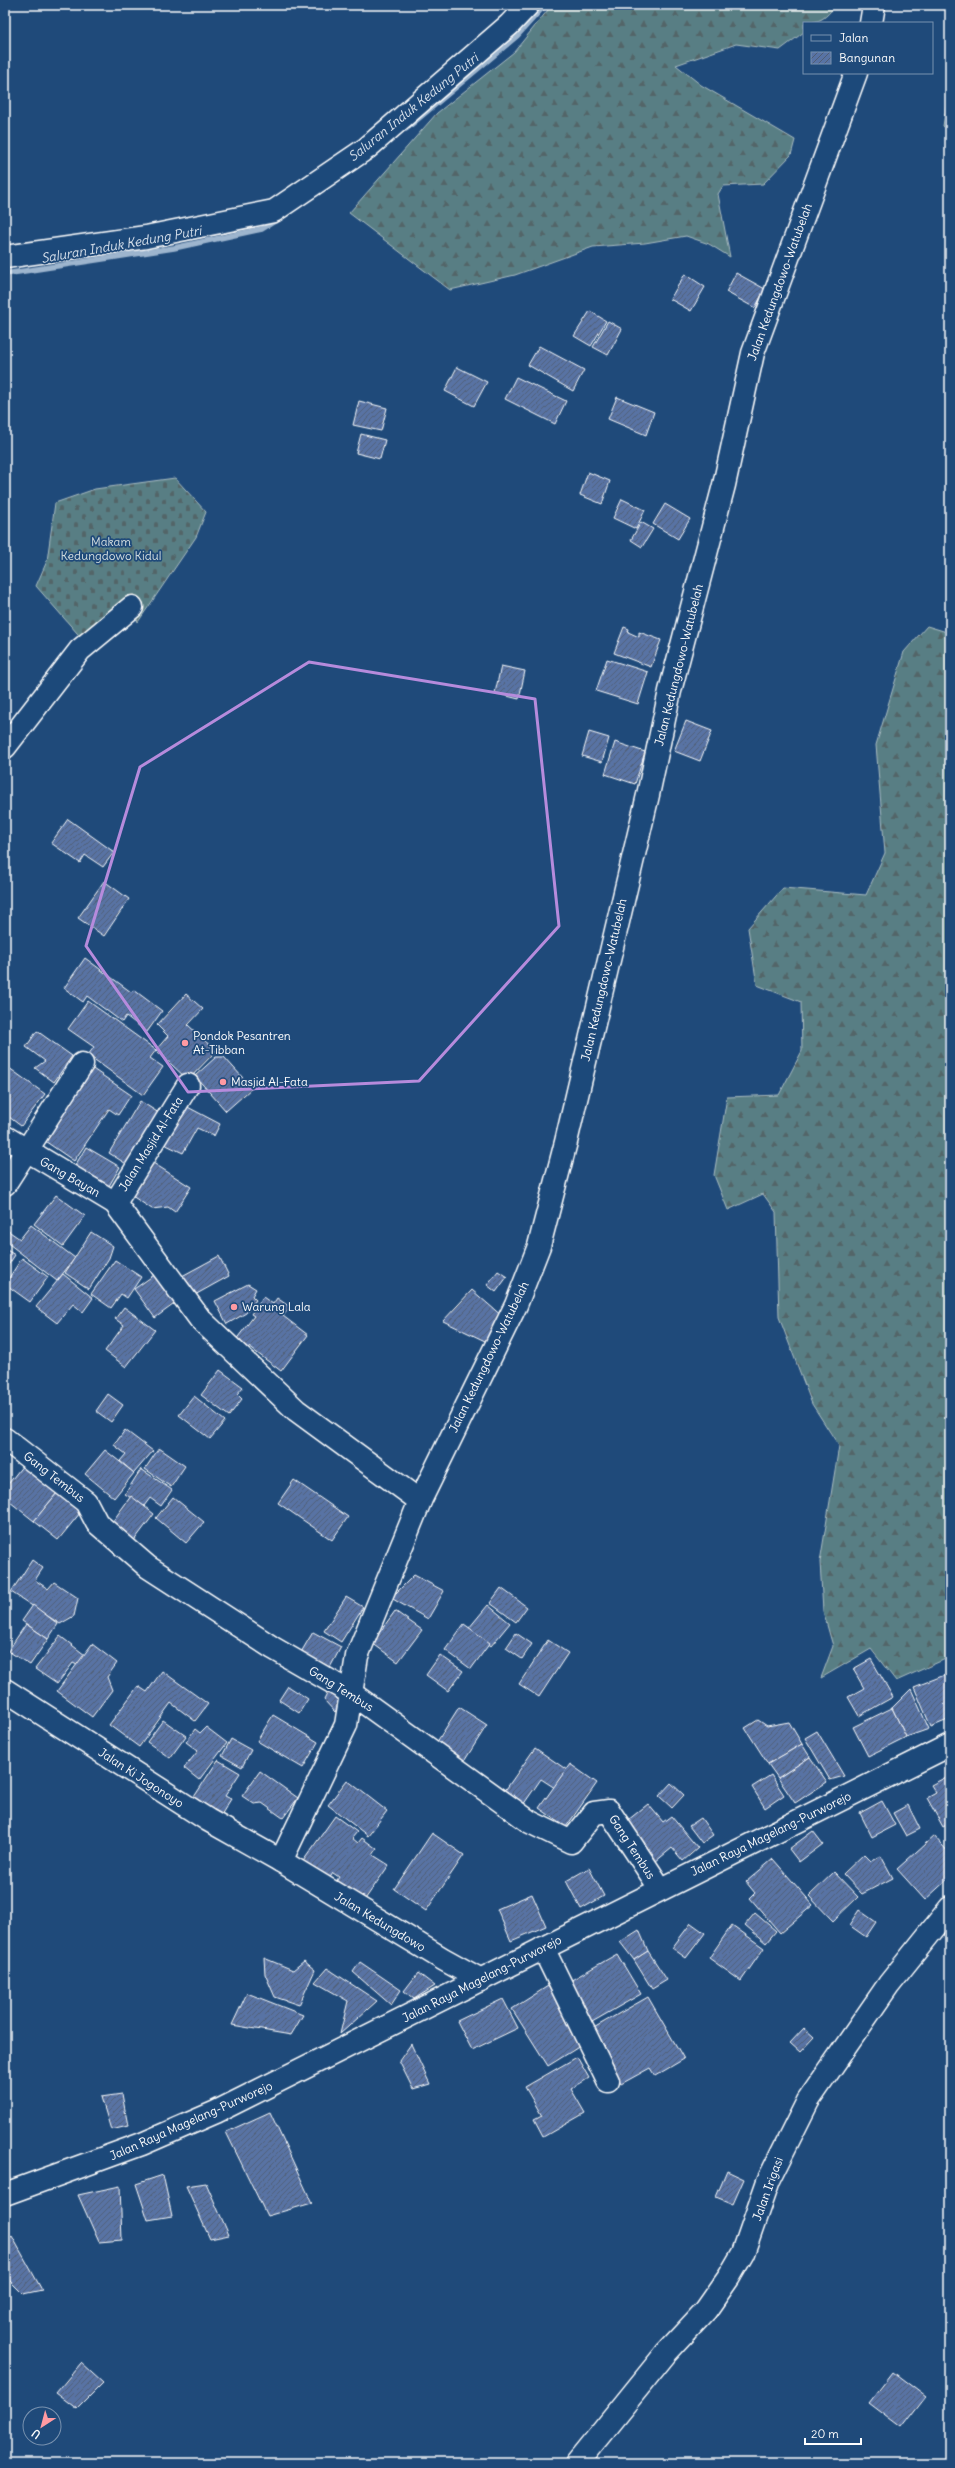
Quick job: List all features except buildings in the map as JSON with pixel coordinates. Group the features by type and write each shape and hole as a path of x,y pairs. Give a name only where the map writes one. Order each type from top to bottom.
{"street":[{"path":"5,257 146,237 274,211 367,148 509,25 528,5"},
{"path":"871,22 874,5"},
{"name":"Jalan Kedungdowo-Watubelah","path":"281,1861 346,1725 357,1656 420,1501 516,1305 539,1246 568,1134 648,794 670,691 724,485 753,353 856,74"},
{"path":"5,747 80,650 132,607"},
{"path":"5,1184 82,1064"},
{"name":"Jalan Masjid Al-Fata","path":"115,1203 188,1085"},
{"name":"Gang Bayan","path":"5,1137 25,1151 115,1203"},
{"path":"115,1203 200,1319 296,1410 420,1501"},
{"name":"Gang Tembus","path":"5,1439 86,1502 97,1523 148,1567 273,1648 351,1692 530,1822 571,1842 594,1813 609,1811 660,1888"},
{"name":"Jalan Ki Jogonoyo","path":"5,1690 208,1820 281,1861"},
{"name":"Jalan Raya Magelang-Purworejo","path":"5,2194 142,2144 216,2112 481,1980 660,1888 950,1745"},
{"name":"Jalan Kedungdowo","path":"281,1861 442,1959 481,1980"},
{"name":"Jalan Irigasi","path":"577,2463 666,2353 706,2310 729,2277 743,2253 768,2181 808,2101 890,1984 950,1908"},
{"path":"543,1948 608,2081"}],"highlighted area":[{"path":"309,662 535,699 559,926 419,1081 188,1092 86,946 140,767"}],"green space":[{"path":"552,5 835,5 822,19 814,22 803,22 803,33 780,50 736,44 676,65 701,85 795,140 791,155 763,184 723,186 718,194 730,257 709,244 686,236 645,243 593,247 515,275 450,290 349,213 437,113 514,52"},
{"path":"950,85 950,131 943,126"},
{"name":"Makam Kedungdowo Kidul","path":"175,478 206,512 196,537 138,622 132,607 84,641 36,586 47,561 55,503 95,489"},
{"path":"927,626 950,633 950,1443 947,1445 950,1449 950,1657 896,1681 871,1649 821,1678 833,1646 823,1611 820,1562 839,1446 812,1404 779,1317 776,1212 763,1194 728,1210 714,1175 727,1097 779,1095 802,1051 801,1002 757,985 748,928 783,888 866,895 885,853 876,745 904,652"}],"waterway":[{"name":"Saluran Induk Kedung Putri","path":"406,129 517,36 545,5"},
{"name":"Saluran Induk Kedung Putri","path":"5,274 174,248 262,229 278,219"}],"place":[{"name":"Pondok Pesantren At-Tibban","path":"185,1043"},
{"name":"Masjid Al-Fata","path":"223,1082"},
{"name":"Warung Lala","path":"234,1307"}]}
